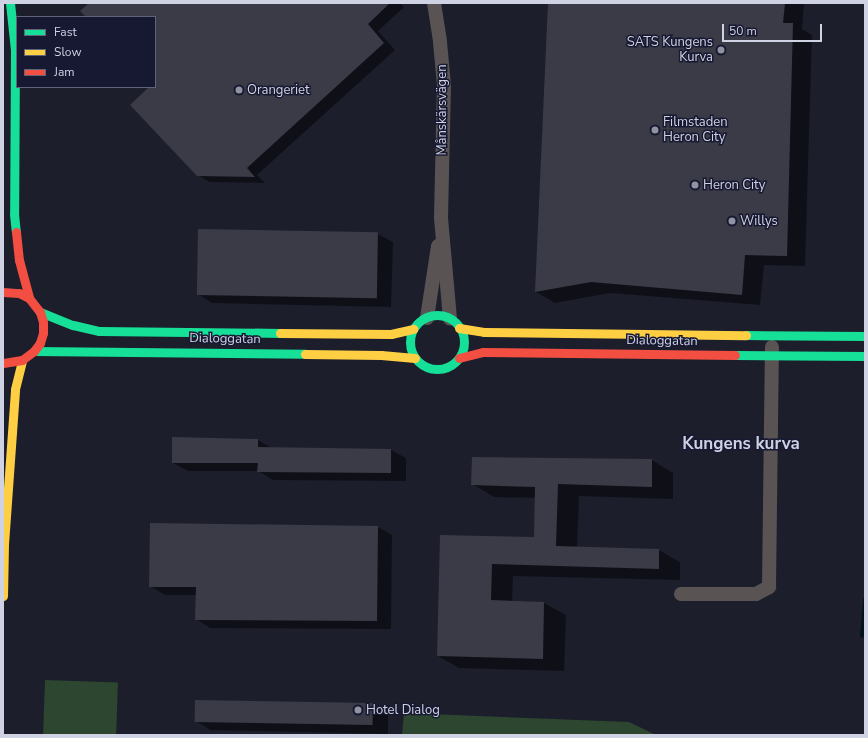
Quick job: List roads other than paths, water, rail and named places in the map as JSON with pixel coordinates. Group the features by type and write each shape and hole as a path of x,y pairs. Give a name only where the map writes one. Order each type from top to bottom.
{"street":[{"path":"3,363 22,360 34,352 43,333 43,322 40,312 29,298 19,260 14,214 15,50 10,3"},
{"name":"Månskärsvägen","path":"427,318 430,307 441,218 444,85 440,42 434,3"},
{"name":"Månskärsvägen","path":"441,218 454,324"},
{"path":"3,292 19,293 29,298"},
{"name":"Dialoggatan","path":"40,312 73,325 99,331 391,334 413,329"},
{"path":"443,316 454,324 463,340 462,352 458,358 448,366 434,369 423,366 415,358 410,349 410,338 413,329 419,322 427,318 443,316"},
{"name":"Dialoggatan","path":"454,324 484,332 865,336"},
{"path":"681,594 756,594 769,588 772,335"},
{"name":"Dialoggatan","path":"34,352 71,350 365,355 415,358"},
{"name":"Dialoggatan","path":"458,358 483,352 865,356"},
{"path":"3,596 4,544 9,493 15,390 22,360"},
{"path":"3,533 4,544"}],"waterway":[{"path":"862,636 865,599"}],"place":[{"name":"SATS Kungens Kurva","path":"721,50"},
{"name":"Orangeriet","path":"239,90"},
{"name":"Filmstaden Heron City","path":"655,130"},
{"name":"Heron City","path":"695,185"},
{"name":"Willys","path":"732,221"},
{"name":"Hotel Dialog","path":"358,710"}],"district":[{"name":"Kungens kurva","path":"741,444"}]}
